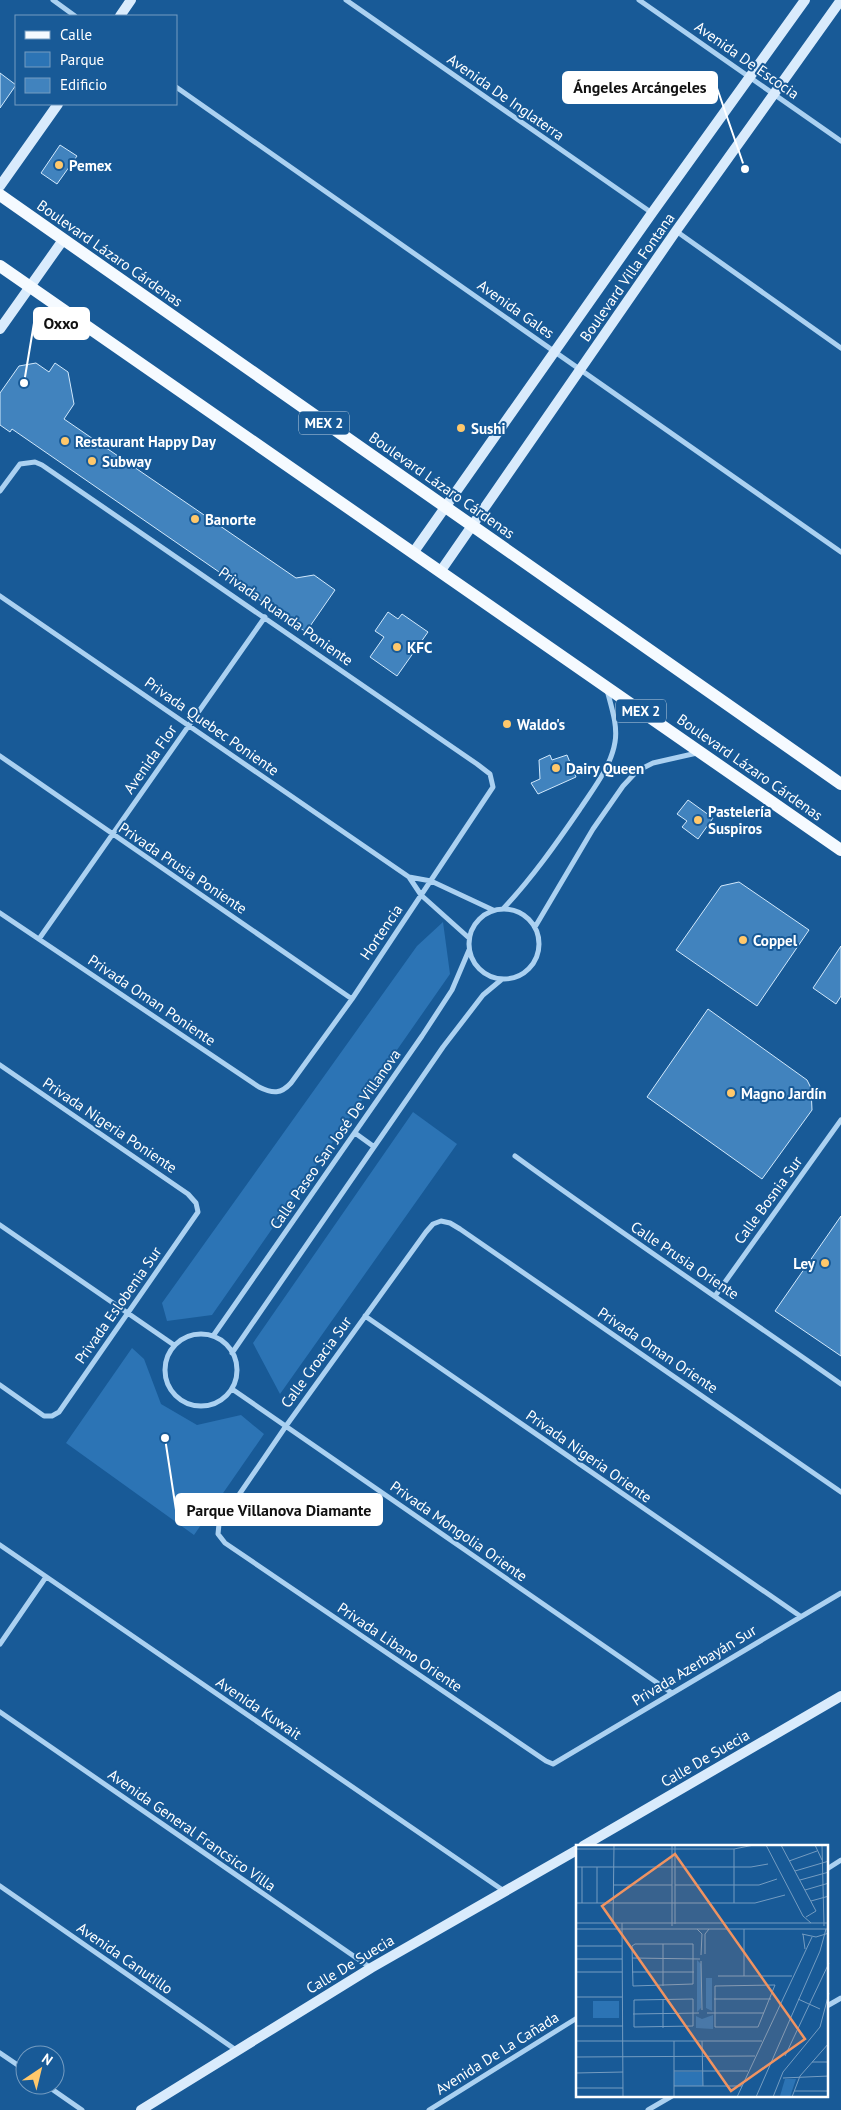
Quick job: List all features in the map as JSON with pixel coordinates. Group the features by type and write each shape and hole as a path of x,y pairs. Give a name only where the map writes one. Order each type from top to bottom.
{"main road":[{"name":"Boulevard Lázaro Cárdenas","path":"0,195 841,784"},
{"name":"Boulevard Lázaro Cárdenas","path":"0,266 841,850"}],"street":[{"path":"53,0 75,15"},
{"path":"121,15 131,0"},
{"name":"Avenida De Inglaterra","path":"346,0 652,213"},
{"name":"Avenida De Escocia","path":"639,0 841,142"},
{"name":"Boulevard Villa Fontana","path":"413,553 652,213 805,0"},
{"name":"Boulevard Villa Fontana","path":"440,572 676,231 841,0"},
{"name":"Avenida Gales","path":"178,88 841,552"},
{"path":"0,186 57,105"},
{"path":"676,231 841,348"},
{"path":"0,329 63,240"},
{"name":"Privada Ruanda Poniente","path":"0,491 20,464 34,462 50,470 484,769 492,780 493,787 490,794"},
{"name":"Privada Quebec Poniente","path":"0,596 409,878 421,895 469,938"},
{"name":"Avenida Flor","path":"38,939 265,617"},
{"path":"503,909 552,850 597,783 613,754 616,740 615,724 607,687"},
{"path":"535,927 593,829 637,771 653,763 700,752"},
{"name":"Privada Prusia Poniente","path":"0,756 352,999"},
{"name":"Hortencia","path":"291,1083 352,999 490,794"},
{"name":"Privada Quebec Poniente","path":"409,878 431,881 493,910"},
{"path":"503,909 522,913 535,927 538,934 539,949 534,964 523,974 516,978 501,980 488,976 478,968 469,950 469,938 475,923 483,915 493,910 503,909"},
{"name":"Privada Oman Poniente","path":"0,912 259,1087 275,1093 284,1091 291,1083"},
{"name":"Calle Paseo San José De Villanova","path":"213,1336 452,990 469,950"},
{"path":"232,1353 373,1146 470,1011 483,995 501,980"},
{"name":"Privada Nigeria Poniente","path":"0,1065 188,1194 196,1203 198,1212"},
{"name":"Calle Bosnia Sur","path":"716,1296 841,1120"},
{"path":"355,1133 373,1146"},
{"name":"Calle Prusia Oriente","path":"515,1156 604,1221 716,1296 841,1384"},
{"name":"Privada Eslobenia Sur","path":"0,1385 44,1416 52,1416 58,1412 198,1212"},
{"name":"Calle Croacia Sur","path":"225,1543 218,1534 219,1524 408,1254 433,1224 441,1221 450,1223 460,1229"},
{"path":"0,1225 174,1345"},
{"name":"Privada Oman Oriente","path":"460,1229 841,1492"},
{"name":"Privada Nigeria Oriente","path":"365,1316 800,1616"},
{"path":"192,1335 213,1336 220,1340 232,1353 237,1368 232,1389 225,1397 209,1405 191,1405 175,1396 166,1380 166,1362 174,1345 192,1335"},
{"name":"Privada Mongolia Oriente","path":"232,1389 672,1693"},
{"name":"Privada Libano Oriente","path":"225,1543 546,1762 553,1764 562,1760"},
{"name":"Avenida Kuwait","path":"0,1545 505,1892"},
{"path":"0,1644 46,1577"},
{"name":"Privada Azerbayán Sur","path":"562,1760 841,1593"},
{"name":"Calle De Suecia","path":"585,1845 841,1696"},
{"name":"Avenida General Francsico Villa","path":"0,1712 371,1968"},
{"name":"Calle De Suecia","path":"141,2110 371,1968 576,1851"},
{"path":"828,1868 841,1860"},
{"name":"Avenida Canutillo","path":"0,1886 236,2050"},
{"path":"828,2005 841,1998"},
{"name":"Avenida De La Cañada","path":"429,2110 576,2019"},
{"path":"0,2052 15,2063"},
{"path":"60,2095 82,2110"},
{"path":"648,2110 669,2098"}],"green space":[{"path":"443,922 450,974 212,1315 167,1321 162,1303 417,946"},
{"path":"413,1112 457,1144 280,1394 253,1343"},
{"path":"132,1348 144,1359 161,1404 197,1425 241,1415 264,1434 194,1535 66,1443"}],"building":[{"path":"0,73 15,84 15,86 0,108"},
{"name":"Pemex","path":"60,145 77,156 57,184 41,173"},
{"path":"36,363 49,372 55,363 68,372 74,404 64,419 296,578 314,575 335,590 306,632 12,429 10,432 0,425 0,393 19,366"},
{"name":"KFC","path":"388,612 398,619 402,614 428,632 397,676 370,657 384,637 375,631"},
{"name":"Dairy Queen","path":"550,755 552,760 567,755 576,777 538,794 531,783 540,779 539,760"},
{"name":"Pastelería Suspiros","path":"688,800 713,818 698,839 682,827 687,821 677,814"},
{"name":"Coppel","path":"739,882 809,930 757,1006 676,950 721,886"},
{"path":"841,946 841,996 836,1004 813,988"},
{"name":"Magno Jardín","path":"708,1009 807,1080 811,1088 812,1110 762,1179 647,1097"},
{"name":"Ley","path":"841,1216 841,1356 775,1311"}],"place":[{"name":"Pemex","path":"59,165"},
{"name":"Ángeles Arcángeles","path":"745,169"},
{"name":"Oxxo","path":"24,383"},
{"name":"Sushi","path":"461,428"},
{"name":"Restaurant Happy Day","path":"65,441"},
{"name":"Subway","path":"92,461"},
{"name":"Banorte","path":"195,519"},
{"name":"KFC","path":"397,647"},
{"name":"Waldo's","path":"507,724"},
{"name":"Dairy Queen","path":"556,768"},
{"name":"Pastelería Suspiros","path":"698,820"},
{"name":"Coppel","path":"743,940"},
{"name":"Magno Jardín","path":"731,1093"},
{"name":"Ley","path":"825,1263"},
{"name":"Parque Villanova Diamante","path":"165,1438"}]}
